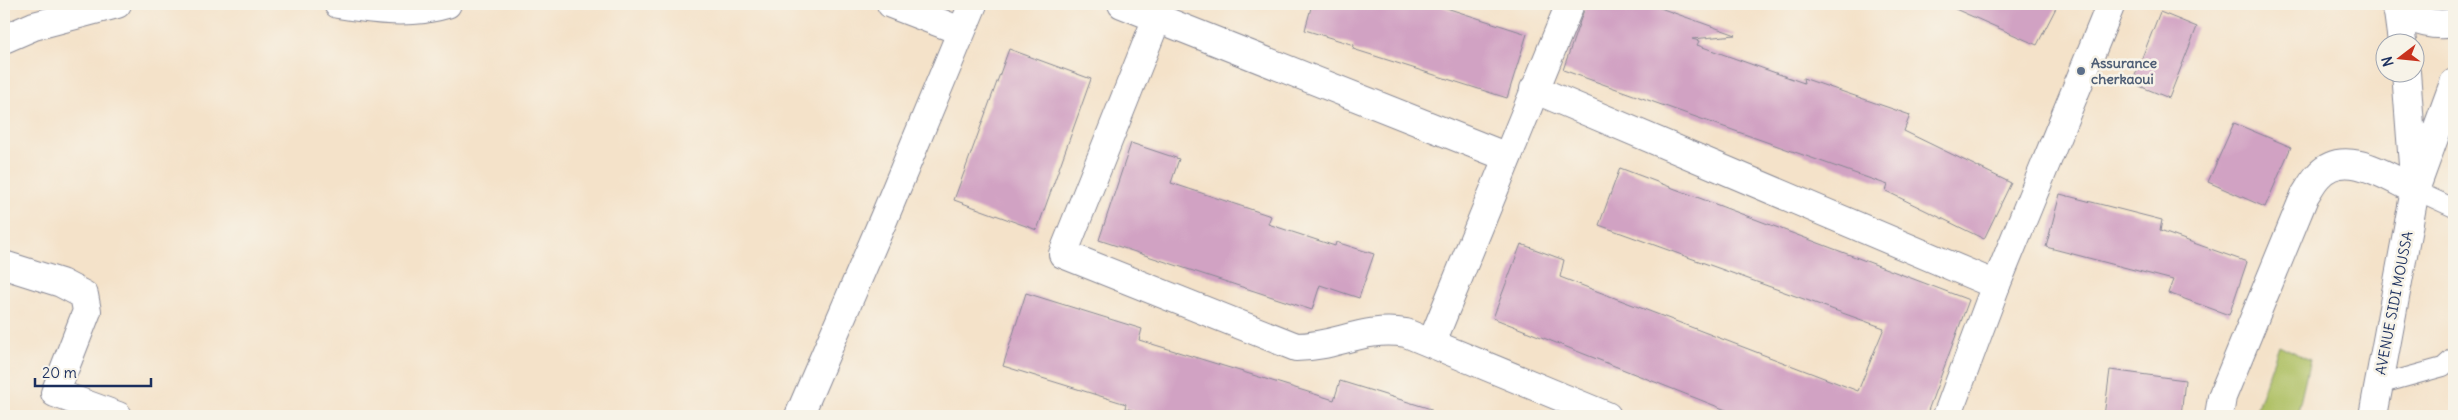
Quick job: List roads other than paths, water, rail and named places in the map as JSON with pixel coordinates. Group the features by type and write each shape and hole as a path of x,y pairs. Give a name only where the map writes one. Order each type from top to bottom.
{"street":[{"path":"4,39 34,26 117,4"},
{"path":"338,4 380,11 434,8 447,4"},
{"path":"891,4 961,31"},
{"path":"799,416 973,4"},
{"path":"1122,4 1507,157"},
{"path":"1432,342 1570,4"},
{"path":"1947,416 1996,285 2111,4"},
{"path":"2396,8 2418,22 2441,26 2454,23"},
{"path":"2396,8 2400,32"},
{"path":"1157,18 1063,254 1296,347 1313,346 1367,332 1386,330 1406,333 1432,342 1607,416"},
{"name":"AVENUE SIDI MOUSSA","path":"2407,82 2415,190"},
{"name":"AVENUE SIDI MOUSSA","path":"2373,416 2415,190 2454,84"},
{"path":"1534,89 1996,285"},
{"path":"2219,416 2222,397 2305,195 2319,174 2335,165 2351,162 2371,169 2415,190"},
{"path":"4,265 61,283 84,295 87,311 51,405 118,416"}],"lane":[{"path":"2415,190 2454,208"},
{"path":"2378,385 2443,367 2454,357"}],"place":[{"name":"Assurance cherkaoui","path":"2081,71"}]}
